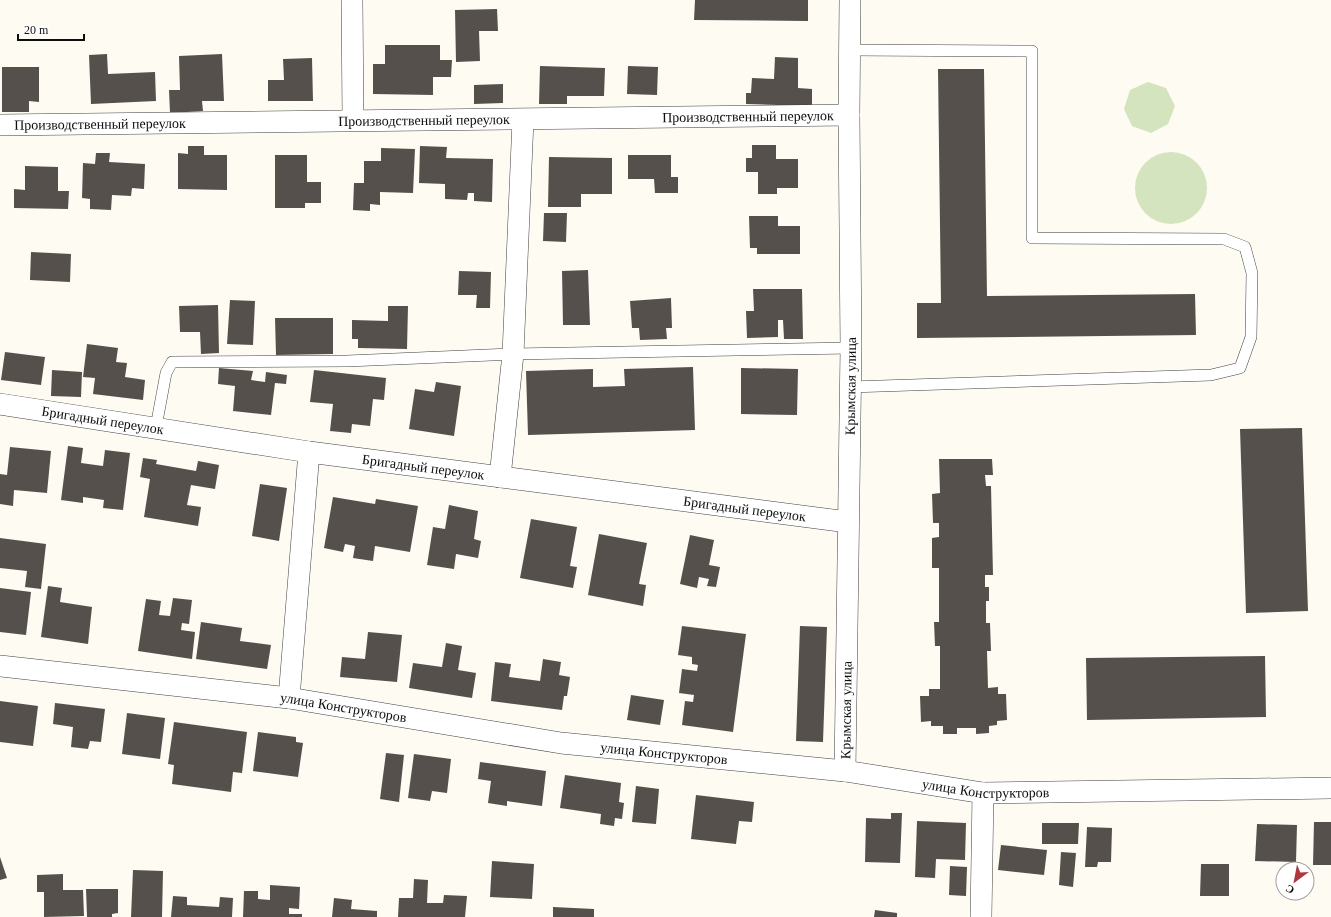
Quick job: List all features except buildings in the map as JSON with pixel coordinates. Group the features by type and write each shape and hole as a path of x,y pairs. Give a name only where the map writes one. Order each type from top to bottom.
{"street":[{"path":"352,0 353,120"},
{"name":"Крымская улица","path":"845,771 851,348 849,115 850,0"},
{"name":"Производственный переулок","path":"0,125 849,115"},
{"path":"500,477 513,354 523,120"},
{"name":"Бригадный переулок","path":"0,404 156,427 309,452 848,522"},
{"path":"288,698 309,452"},
{"name":"улица Конструкторов","path":"0,666 288,698 561,742 845,771 983,792 1331,788"},
{"path":"981,917 983,792"}],"lane":[{"path":"850,50 1032,51 1032,238 1224,239 1245,247 1252,273 1251,337 1240,368 1211,375 850,387"},
{"path":"156,427 166,373 172,362 347,360 513,354 851,348"}],"green space":[{"path":"1148,82 1166,88 1175,106 1168,124 1151,133 1132,126 1124,109 1130,90"},
{"path":"1171,152 1191,158 1201,168 1207,188 1201,208 1191,218 1171,224 1151,218 1141,208 1135,188 1141,168 1151,158"}]}
